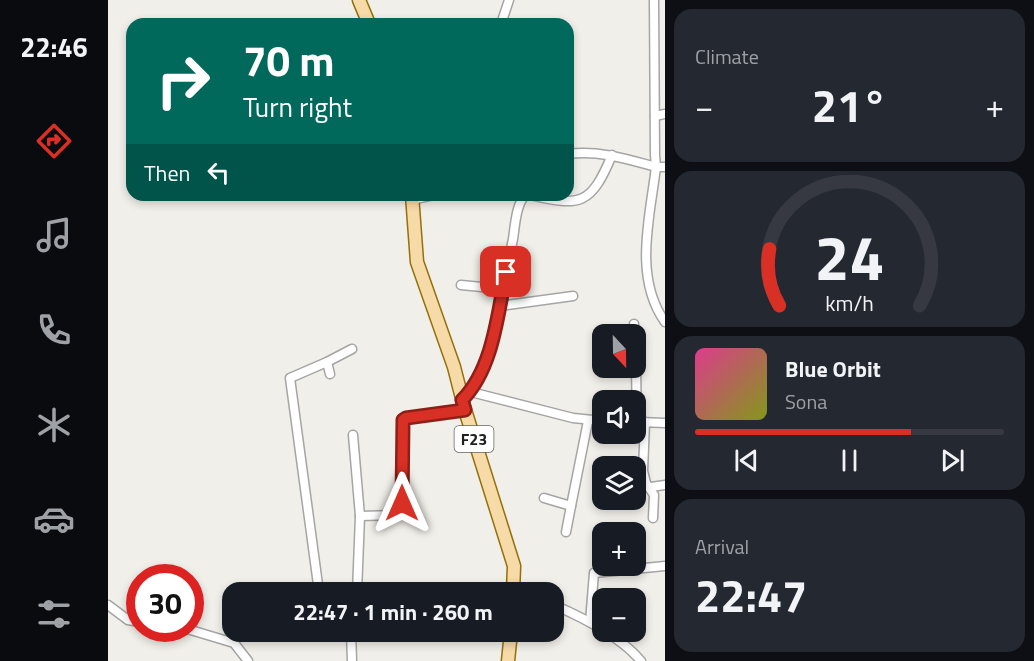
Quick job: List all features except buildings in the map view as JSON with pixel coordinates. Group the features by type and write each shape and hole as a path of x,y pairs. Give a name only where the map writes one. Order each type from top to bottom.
{"main road":[{"path":"359,0 366,18"},
{"name":"F23","path":"412,201 417,262 466,401 514,566 516,582"},
{"path":"508,661 510,642"}],"street":[{"path":"503,18 509,0"},
{"path":"654,0 656,116 661,167 645,257 650,289 658,312 665,322"},
{"path":"656,116 665,114"},
{"path":"574,153 586,152 612,155 661,167"},
{"path":"574,199 585,197 600,185 612,155"},
{"path":"466,401 485,362 500,306 517,218 523,201"},
{"path":"460,285 503,289"},
{"path":"500,306 573,296"},
{"path":"318,582 290,378 352,349"},
{"path":"327,362 330,374"},
{"path":"360,516 397,515 402,510 403,420 406,418 466,401 592,420"},
{"path":"566,532 588,420"},
{"path":"646,422 665,423"},
{"path":"353,435 360,516 357,582"},
{"path":"641,444 646,483 651,487 654,495 653,518"},
{"path":"651,487 665,485"},
{"path":"544,498 571,506"},
{"path":"590,622 594,573 665,566"},
{"path":"108,605 126,618"},
{"path":"564,610 590,622 619,641 641,661"},
{"path":"204,634 234,642 248,661"},
{"path":"351,642 352,661"}],"route":[{"path":"402,503 403,420 465,410 462,400 471,392 485,362 506,272"}]}
